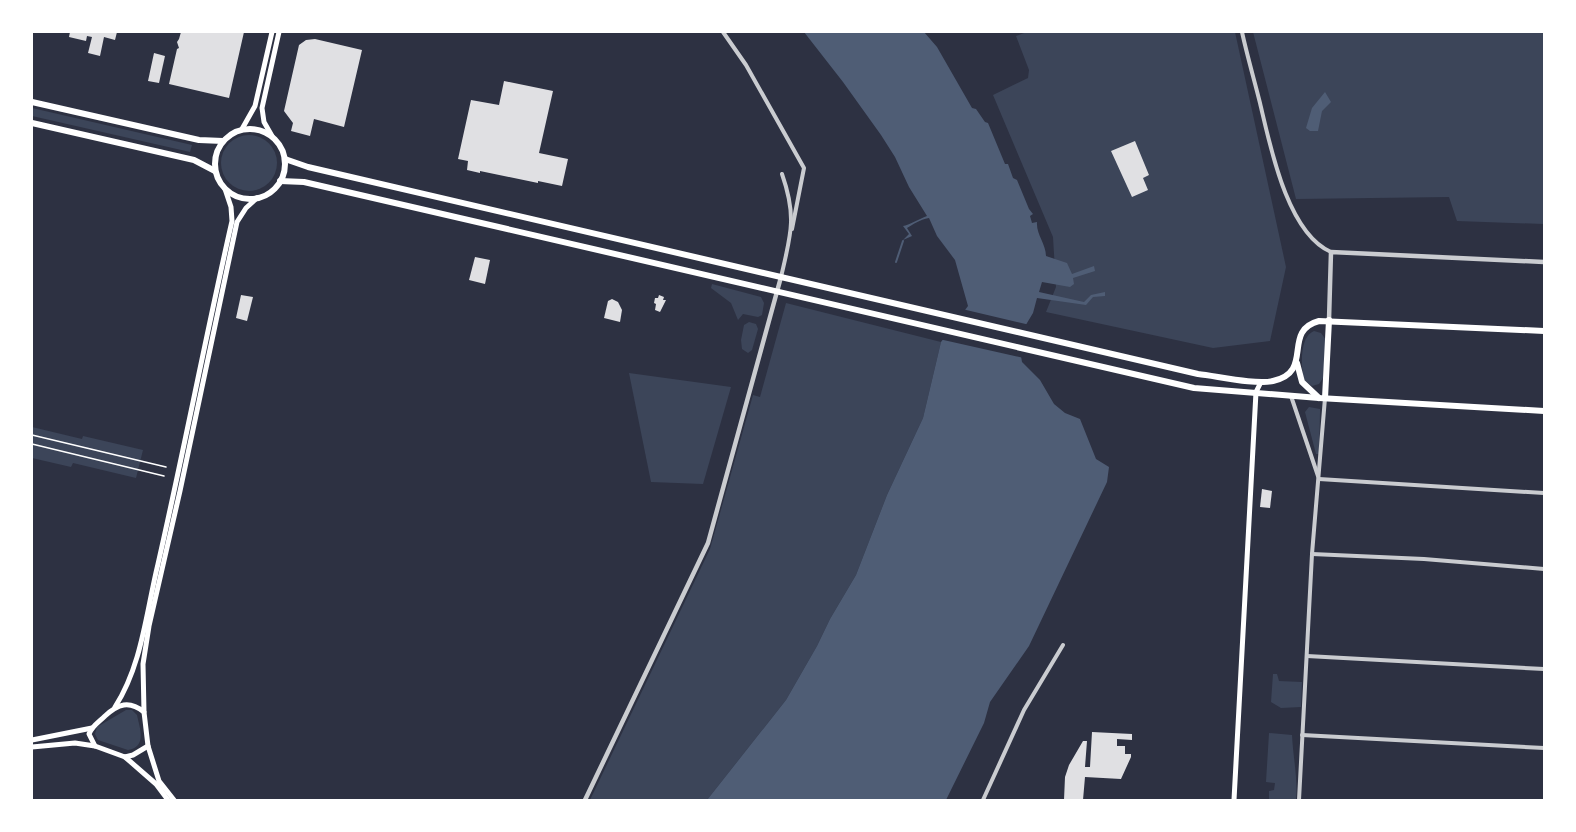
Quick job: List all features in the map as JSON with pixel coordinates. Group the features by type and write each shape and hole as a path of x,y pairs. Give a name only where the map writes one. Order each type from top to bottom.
{"main road":[{"path":"242,129 255,106 272,32"},
{"path":"174,801 159,781 148,746 144,712 143,664 149,626 237,222 246,208 257,198 274,189 285,170 285,159 279,143 264,122 262,108 279,32"},
{"path":"32,102 199,140 223,141"},
{"path":"32,123 194,160 215,171"},
{"path":"115,708 126,690 136,662 232,221 231,207 225,189 215,171 215,156 223,141 242,129 261,130 272,136"},
{"path":"285,159 308,167 1198,374 1264,382 1283,378 1297,362"},
{"path":"280,181 304,182 1194,387 1232,392 1545,411"},
{"path":"225,189 235,196 246,199 257,198"},
{"path":"1322,398 1302,382 1297,362 1300,335 1303,329 1314,322 1329,320 1545,331"},
{"path":"1322,398 1329,320"},
{"path":"1234,801 1256,392 1261,382 1264,382"},
{"path":"95,746 89,734 92,728 115,708 123,704 131,704 144,712"},
{"path":"32,740 92,728"},
{"path":"32,747 56,743 95,746 125,757 156,784 168,801"},
{"path":"125,757 148,746"}],"street":[{"path":"585,801 708,543 781,277 804,168 746,65 723,32"},
{"path":"1242,32 1281,184 1317,244 1331,252 1545,262"},
{"path":"782,174 790,197 792,228"},
{"path":"1329,320 1331,252"},
{"path":"1291,396 1319,479"},
{"path":"1299,801 1322,398"},
{"path":"1319,479 1545,493"},
{"path":"1312,554 1424,559 1545,569"},
{"path":"983,801 1024,710 1063,645"},
{"path":"1307,656 1545,669"},
{"path":"1302,735 1545,748"}],"path":[{"path":"32,435 166,467"},
{"path":"32,444 165,476"}],"shaded area":[{"path":"804,32 924,32 937,47 972,108 976,109 988,123 1005,164 1008,164 1013,178 1017,180 1033,214 1030,216 1032,223 1037,222 1046,256 1067,263 1072,274 1094,266 1095,271 1073,278 1074,284 1070,287 1042,282 1039,292 1084,302 1091,295 1105,292 1105,296 1093,297 1086,305 1037,298 1033,313 1018,338 1022,362 1040,380 1054,404 1065,413 1080,419 1096,459 1109,467 1107,482 1029,646 990,702 984,723 946,800 707,800 786,700 856,575 887,495 923,418 941,342 968,306 955,260 937,236 929,218 907,228 912,236 903,240 909,234 903,226 927,216 881,135"},
{"path":"1027,32 1235,32 1286,267 1270,341 1213,348 1046,312 1056,287 1053,237 993,95 1028,78 1029,70 1016,36"},
{"path":"1253,32 1544,32 1544,224 1457,221 1449,197 1296,199"},
{"path":"1325,92 1331,102 1322,111 1318,131 1310,131 1306,128 1312,108"},
{"path":"32,108 192,145 190,152 32,116"},
{"path":"243,135 255,135 265,139 273,147 277,163 273,179 265,187 255,191 243,191 233,187 225,179 221,169 221,157 225,147 233,139"},
{"path":"712,284 761,297 764,303 762,315 758,317 743,314 738,320 731,303 711,288"},
{"path":"786,303 941,342 923,418 887,495 856,575 817,646 786,700 707,800 590,800 710,549 753,395 760,397"},
{"path":"749,322 756,324 758,329 752,350 748,353 742,349 741,340 744,325"},
{"path":"1314,331 1321,333 1326,340 1323,378 1319,384 1312,386 1304,380 1302,360 1303,346 1309,334"},
{"path":"629,373 731,387 703,484 651,482"},
{"path":"1309,407 1320,409 1319,454 1316,454 1305,412"},
{"path":"32,427 143,450 136,478 73,463 71,467 32,458"},
{"path":"1273,674 1277,674 1279,681 1302,682 1301,707 1281,708 1271,702"},
{"path":"126,710 132,710 137,715 141,737 138,745 128,750 98,740 95,734 97,727"},
{"path":"1269,733 1292,735 1296,800 1269,800 1269,791 1274,790 1275,783 1266,782"}],"pier":[{"path":"962,309 1030,325 1021,338 1024,358 939,339"}],"building":[{"path":"70,32 117,32 115,40 104,37 100,56 88,53 92,37 87,36 86,41 69,37"},
{"path":"181,32 244,32 229,98 169,84"},
{"path":"315,39 362,50 344,127 314,119 310,136 291,131 293,123 284,111 299,45 306,40"},
{"path":"154,53 165,56 159,83 148,81"},
{"path":"504,81 553,91 539,153 568,159 562,186 467,170 468,161 458,159 471,100 499,105"},
{"path":"1135,141 1149,175 1143,178 1148,190 1132,197 1111,151"},
{"path":"475,257 490,260 485,284 469,280"},
{"path":"241,295 253,297 247,321 236,318"},
{"path":"659,295 666,300 660,312 655,310 656,304 654,303 655,298"},
{"path":"612,299 618,302 622,310 620,322 604,318 608,301"},
{"path":"1262,489 1272,491 1270,508 1260,507"},
{"path":"1092,732 1132,734 1132,740 1117,739 1117,746 1125,746 1125,754 1131,754 1131,757 1121,779 1085,777 1083,800 1064,800 1065,777 1083,741 1087,741 1085,767 1090,767"}],"waterway":[{"path":"896,262 903,241"}]}
